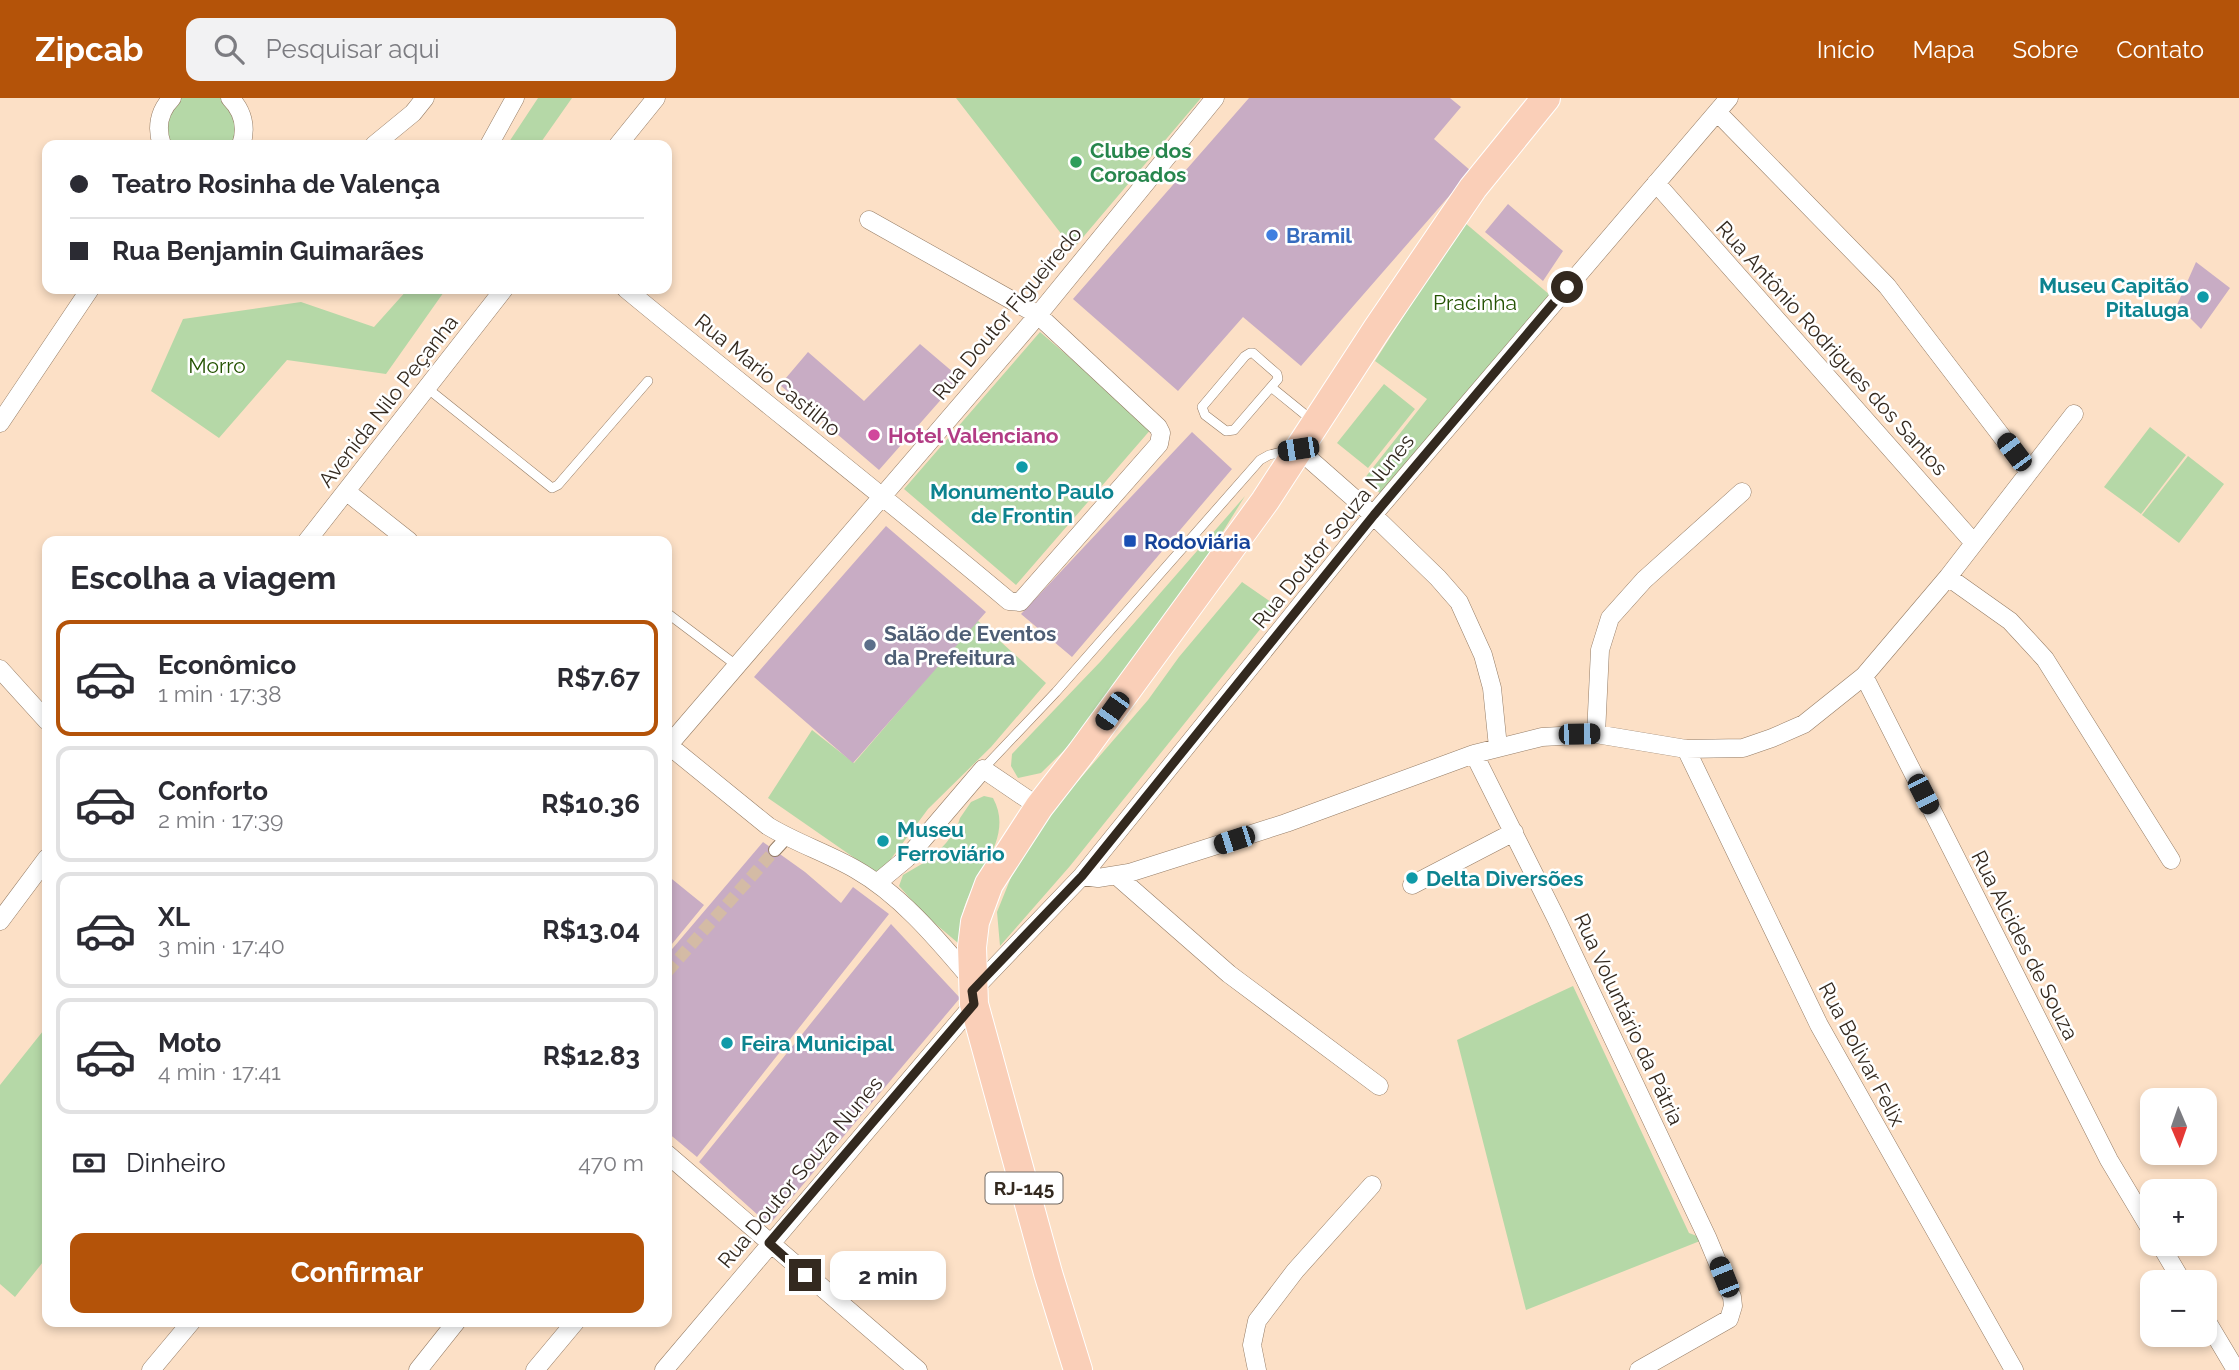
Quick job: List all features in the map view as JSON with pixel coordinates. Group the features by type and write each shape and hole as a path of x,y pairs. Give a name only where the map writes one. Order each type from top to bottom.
{"main road":[{"name":"RJ-145","path":"1078,1370 1044,1260 973,992 972,947 975,922 989,884 1039,807 1265,501 1473,188 1546,98"}],"street":[{"path":"161,140 159,124 162,112 172,98"},
{"path":"380,140 413,113 425,98"},
{"path":"492,140 515,98"},
{"path":"622,140 656,98"},
{"name":"Rua Doutor Figueiredo","path":"672,739 1038,314 1216,98"},
{"path":"235,100 244,126 242,140"},
{"path":"1723,105 1887,286 2029,472"},
{"name":"Rua Doutor Souza Nunes","path":"664,1370 973,992 1082,876 1374,515 1723,105"},
{"name":"Rua Antônio Rodrigues dos Santos","path":"1656,183 1974,543"},
{"path":"869,219 1038,314"},
{"path":"0,423 87,294"},
{"name":"Avenida Nilo Peçanha","path":"311,536 500,294"},
{"name":"Rua Mario Castilho","path":"632,294 764,403 883,495 1009,601 1020,602 1159,444 1161,433 1158,427 1038,314"},
{"path":"1082,876 1117,876 1286,823 1498,747 1561,734 1596,734 1686,749 1743,748 1804,724 1864,676 1948,577 2074,414"},
{"path":"1298,449 1374,515 1459,602 1483,655 1492,688 1498,747"},
{"path":"347,492 404,536"},
{"path":"1596,734 1600,650 1611,618 1644,580 1742,492"},
{"path":"1948,577 2010,621 2045,659 2171,860"},
{"path":"0,669 42,715"},
{"name":"Rua Alcides de Souza","path":"1864,676 2109,1160 2140,1211"},
{"path":"672,749 748,812 781,844 855,869 877,883 942,946 973,992"},
{"name":"Rua Bolivar Felix","path":"1686,749 1819,1025 2014,1370"},
{"name":"Rua Voluntário da Pátria","path":"1474,754 1514,832 1707,1237 1733,1306 1729,1319 1639,1370"},
{"path":"877,883 907,858 984,769 1039,807"},
{"path":"1412,885 1514,832"},
{"path":"0,922 42,865"},
{"path":"1117,876 1229,974 1379,1086"},
{"path":"672,1158 918,1370"},
{"path":"1257,1370 1252,1345 1257,1321 1295,1271 1372,1185"},
{"path":"151,1370 187,1327"},
{"path":"418,1370 452,1327"},
{"path":"536,1370 571,1327"},
{"path":"2217,1338 2236,1370"}],"lane":[{"path":"1250,353 1278,376 1270,387 1234,430 1226,431 1202,411 1203,404 1250,353"},
{"path":"427,387 552,488 558,485 648,381"},
{"path":"1270,387 1315,422"},
{"path":"984,769 1056,692 1260,460 1269,455 1298,449"},
{"path":"672,617 736,665"}],"green space":[{"path":"176,98 227,98 232,102 238,140 162,140 160,133"},
{"path":"538,98 572,98 543,140 510,140"},
{"name":"Clube dos Coroados","path":"956,98 1201,98 1073,249"},
{"name":"Pracinha","path":"1464,222 1550,295 1380,493 1364,479 1427,399 1375,361"},
{"name":"Morro","path":"404,294 442,294 386,374 287,360 219,438 151,391 183,319 301,302 374,327"},
{"path":"1040,332 1152,428 1016,585 904,489"},
{"path":"1384,384 1415,409 1368,468 1337,443"},
{"path":"2150,427 2186,455 2141,514 2104,487"},
{"path":"2188,456 2224,484 2179,543 2142,515"},
{"path":"1245,496 1154,642 1091,724 1041,773 1018,778 1011,766 1012,754 1101,661"},
{"path":"1242,582 1278,607 1070,866 1000,946 997,912 1018,860 1047,817 1148,700 1179,657"},
{"path":"977,620 1046,683 991,747 928,809 879,875 768,798 812,730 854,763"},
{"path":"984,796 993,798 998,812 997,839 965,905 958,943 925,915 899,886 903,875 932,858 946,843 971,802"},
{"path":"1573,986 1689,1233 1705,1239 1526,1310 1457,1040"},
{"path":"42,1032 42,1263 15,1297 0,1284 0,1085"}],"building":[{"name":"Bramil","path":"1249,98 1450,98 1461,107 1434,139 1471,171 1301,366 1243,317 1178,391 1073,299"},
{"path":"1508,204 1563,251 1543,281 1485,232"},
{"name":"Museu Capitão Pitaluga","path":"2196,262 2230,288 2201,329 2177,305"},
{"name":"Hotel Valenciano","path":"920,344 960,378 879,470 780,385 808,352 864,401"},
{"name":"Rodoviária","path":"1192,432 1232,469 1072,657 1021,614"},
{"name":"Salão de Eventos da Prefeitura","path":"886,526 986,612 853,763 754,677"},
{"name":"Feira Municipal","path":"763,842 805,872 841,903 853,887 889,914 697,1157 672,1136 672,949"},
{"path":"672,879 704,905 672,944"},
{"path":"891,924 960,998 769,1225 699,1162"}],"tunnel":[{"path":"672,966 775,850"}],"place":[{"name":"Clube dos Coroados","path":"1076,162"},
{"name":"Bramil","path":"1272,235"},
{"name":"Museu Capitão Pitaluga","path":"2203,297"},
{"name":"Hotel Valenciano","path":"874,435"},
{"name":"Monumento Paulo de Frontin","path":"1022,467"},
{"name":"Rodoviária","path":"1130,541"},
{"name":"Salão de Eventos da Prefeitura","path":"870,645"},
{"name":"Museu Ferroviário","path":"883,841"},
{"name":"Delta Diversões","path":"1412,878"},
{"name":"Feira Municipal","path":"727,1043"}],"route":[{"path":"805,1275 769,1243 974,1004 972,991 1082,876 1374,515 1567,287"}]}
